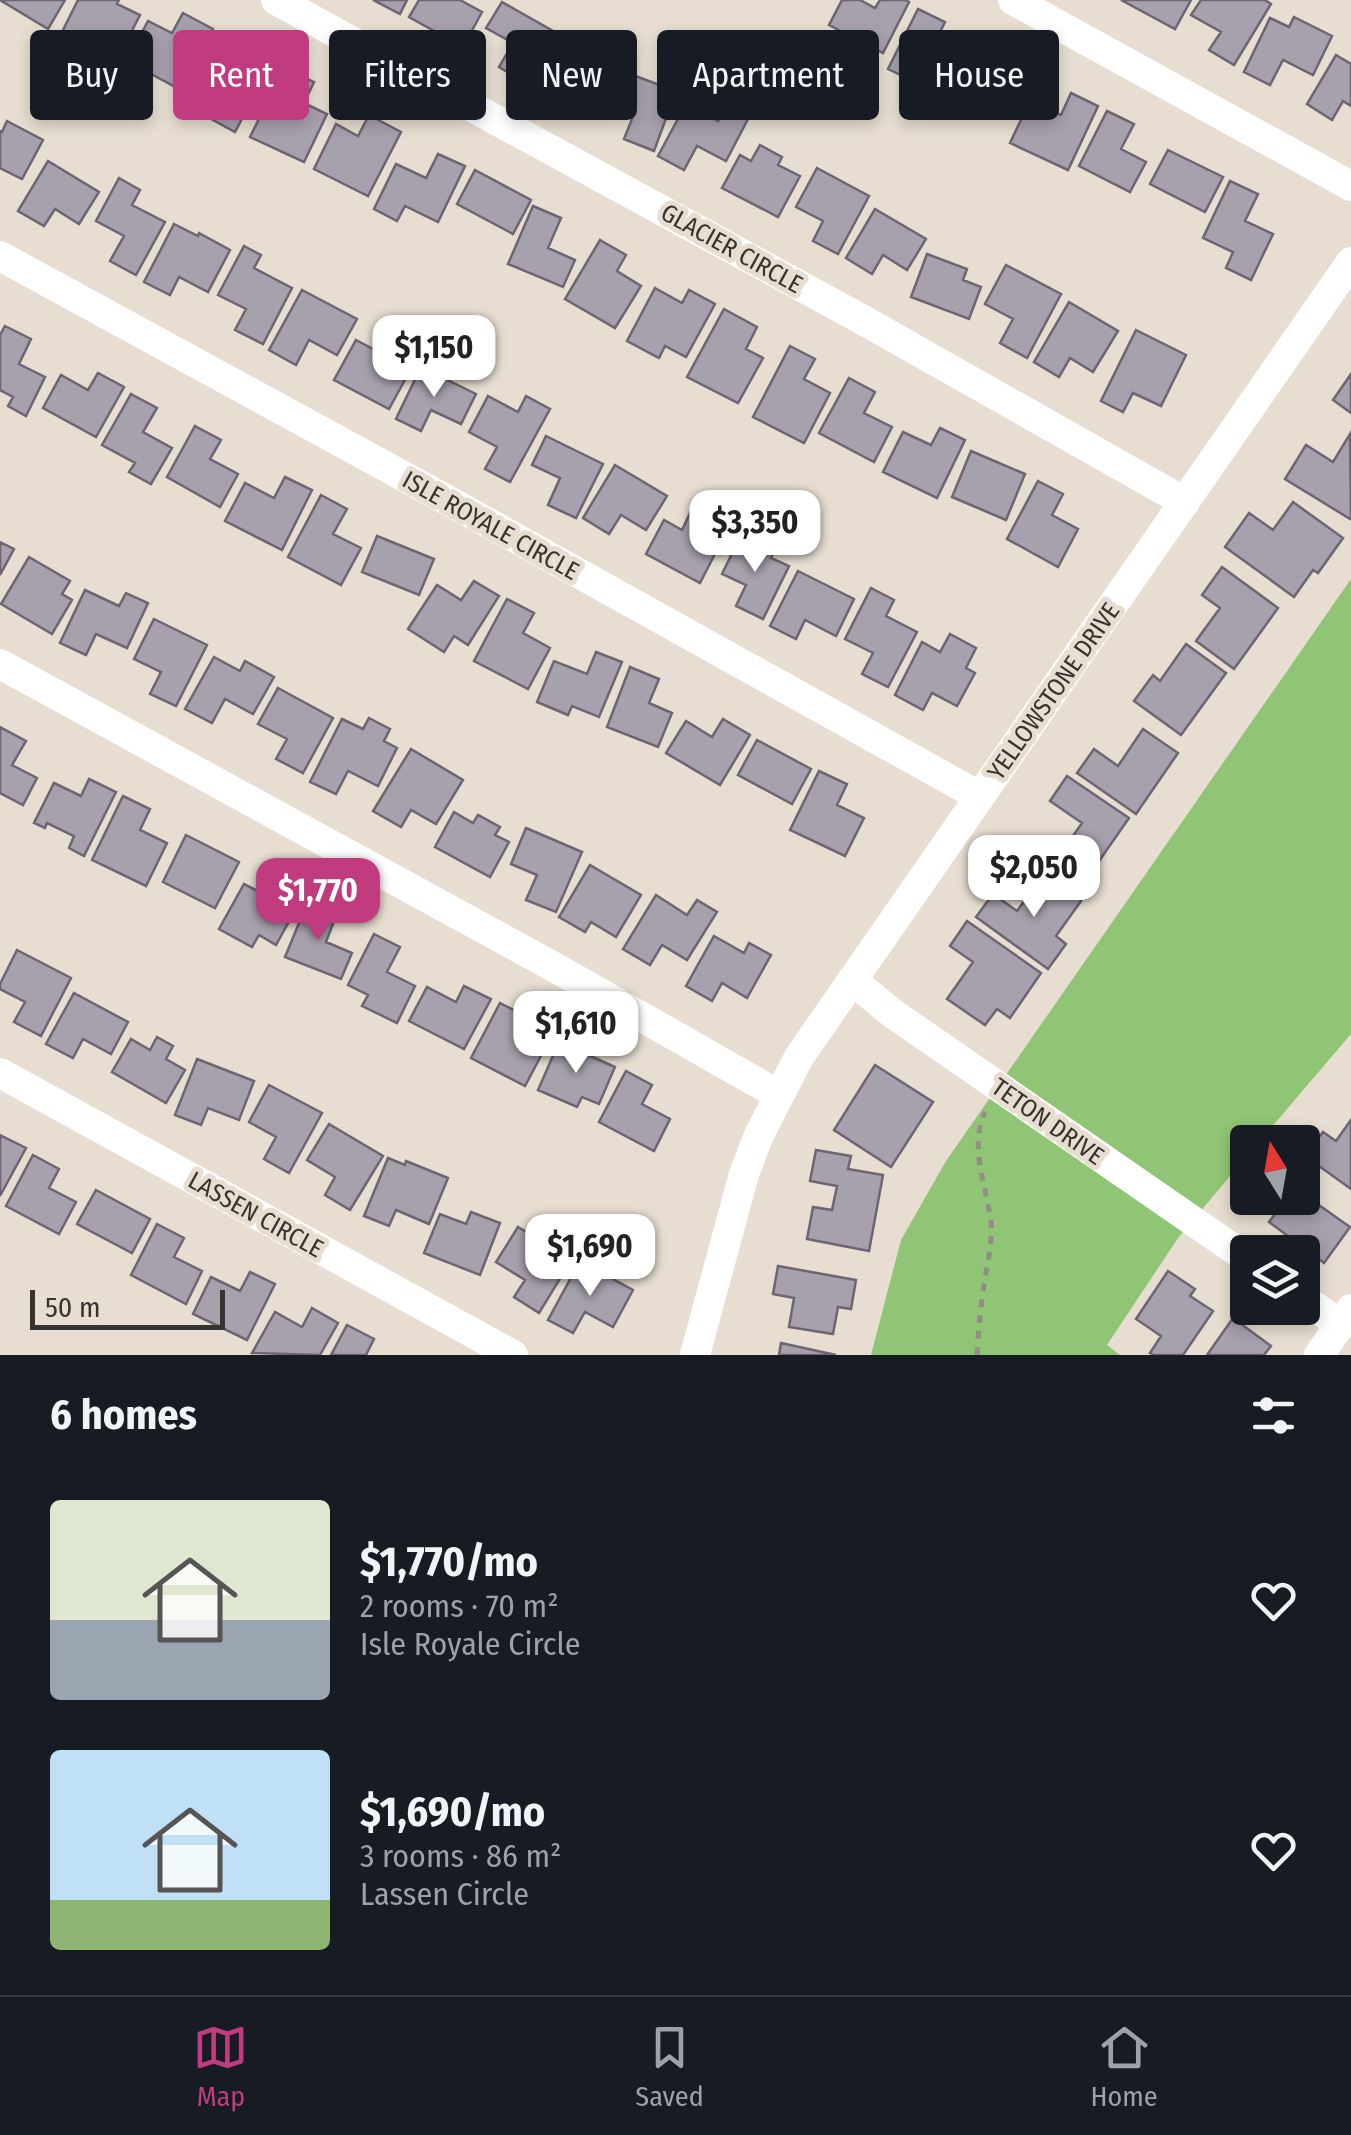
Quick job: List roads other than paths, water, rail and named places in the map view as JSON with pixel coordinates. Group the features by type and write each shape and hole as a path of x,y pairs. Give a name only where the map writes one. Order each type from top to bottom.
{"street":[{"name":"GLACIER CIRCLE","path":"276,0 863,320 1186,502"},
{"path":"1013,0 1351,186"},
{"name":"ISLE ROYALE CIRCLE","path":"0,256 979,796"},
{"name":"YELLOWSTONE DRIVE","path":"695,1355 744,1174 759,1135 799,1057 1351,262"},
{"path":"0,664 554,967 779,1095"},
{"name":"TETON DRIVE","path":"852,980 892,1013 1230,1247"},
{"name":"LASSEN CIRCLE","path":"0,1073 513,1355"},
{"path":"1320,1305 1345,1316 1320,1355"}]}
